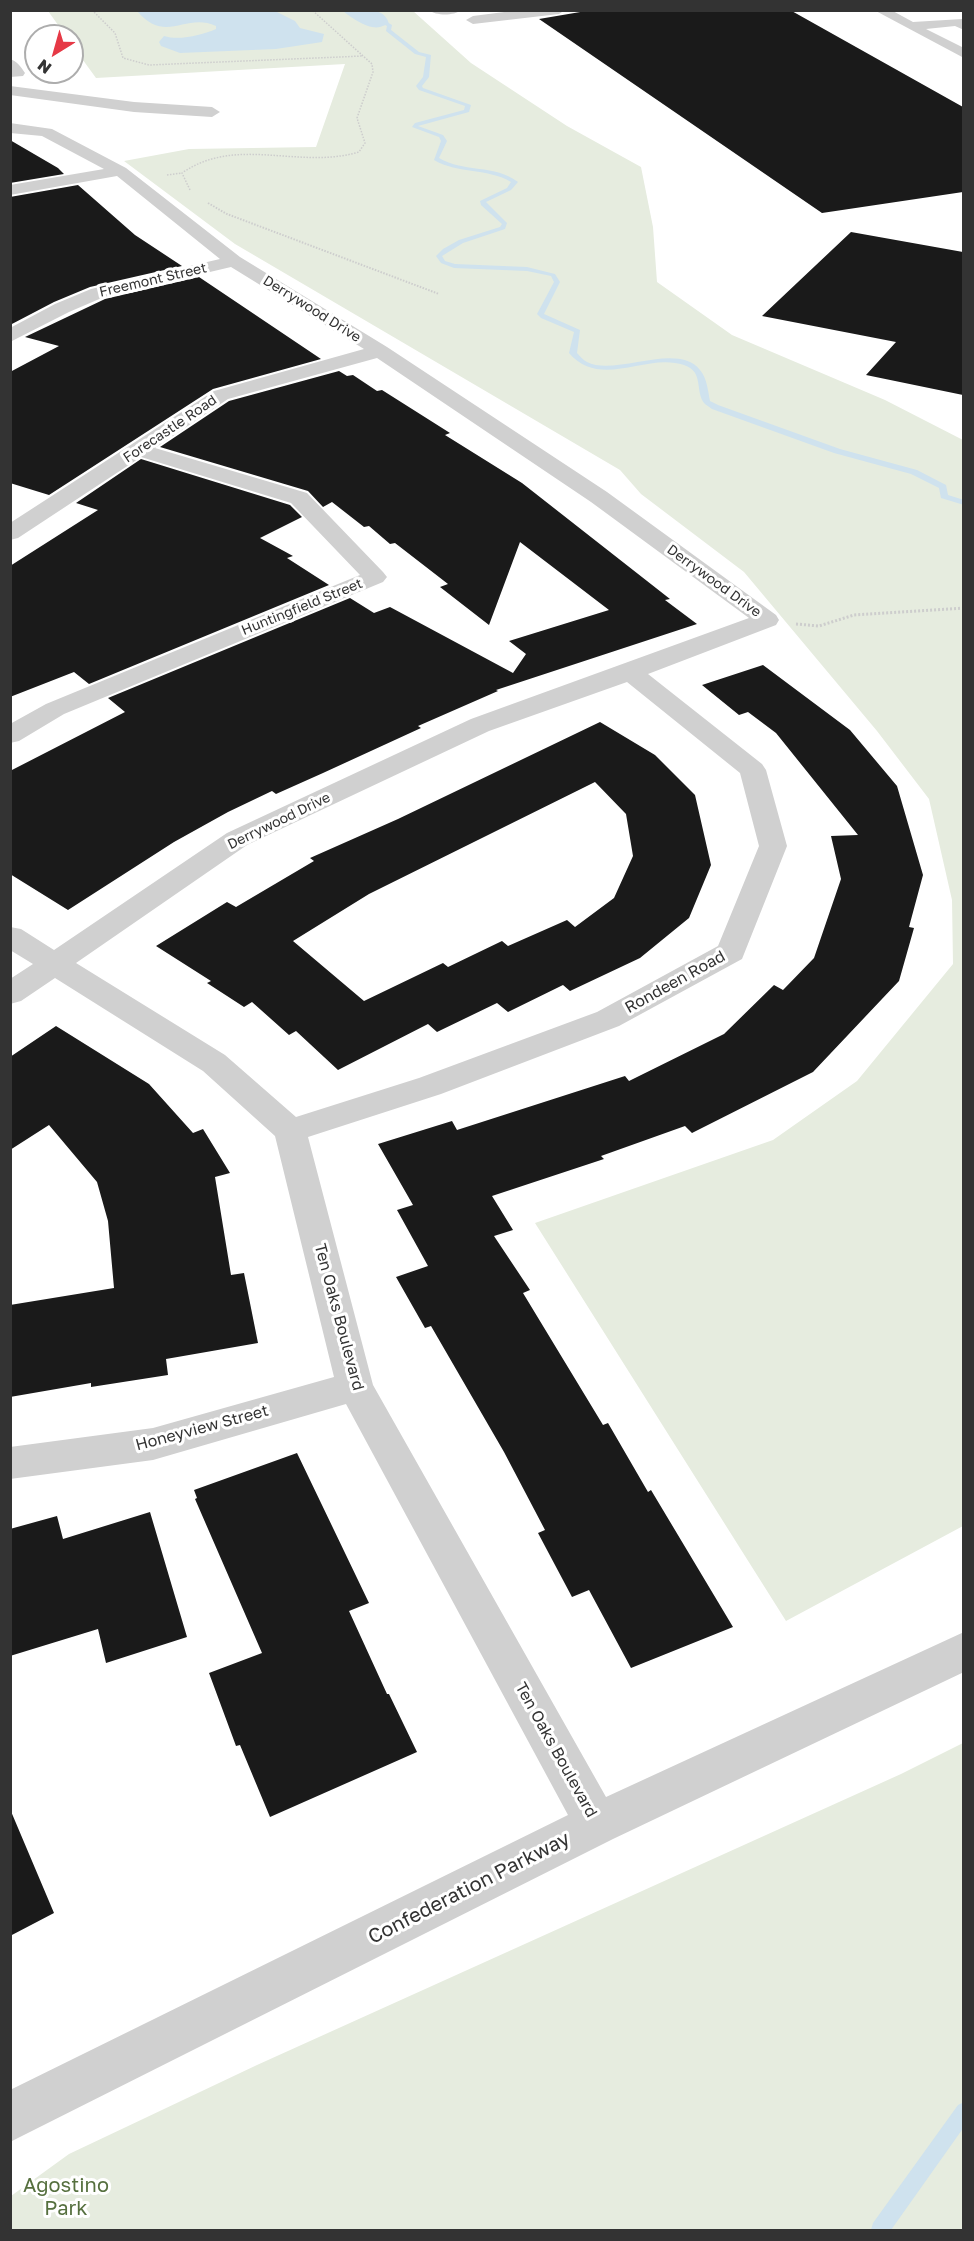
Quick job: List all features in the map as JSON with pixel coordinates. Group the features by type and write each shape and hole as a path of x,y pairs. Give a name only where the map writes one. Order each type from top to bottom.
{"street":[{"path":"435,10 455,10"},
{"path":"472,20 559,10"},
{"path":"880,10 963,54"},
{"path":"910,26 957,22 963,26"},
{"path":"13,70 30,93"},
{"path":"10,90 134,107 212,112"},
{"name":"Derrywood Drive","path":"10,128 46,132 120,171 234,261 380,351 599,497 767,620"},
{"path":"10,190 120,171"},
{"name":"Freemont Street","path":"10,336 62,308 98,293 234,261"},
{"name":"Forecastle Road","path":"10,533 221,395 380,351"},
{"name":"Huntingfield Street","path":"10,735 55,709 375,577 299,498 140,450"},
{"name":"Derrywood Drive","path":"10,994 237,839 480,725 767,620"},
{"name":"Rondeen Road","path":"291,1131 430,1086 608,1019 730,952 773,846 753,770 630,672"},
{"path":"10,936 214,1063 291,1131"},
{"name":"Ten Oaks Boulevard","path":"291,1131 355,1386 597,1824"},
{"name":"Honeyview Street","path":"10,1463 153,1444 355,1386"},
{"name":"Confederation Parkway","path":"10,2117 597,1824 963,1651"}],"path":[{"path":"92,10 115,33 123,58 149,65 363,56"},
{"path":"192,194 182,173 200,161 235,153 335,158 358,152 364,143 357,118 374,72 372,64 312,10"},
{"path":"201,199 227,214 439,294"},
{"path":"767,620 819,626 854,615 963,608"}],"green space":[{"path":"48,11 413,11 471,63 567,126 641,167 653,227 657,282 732,335 885,400 963,440 963,1526 786,1621 535,1223 773,1140 857,1081 953,964 952,900 929,799 877,731 744,572 641,494 620,470 235,244 124,161 189,149 316,147 345,64 96,78 84,62 84,24 57,24"},
{"name":"Agostino Park","path":"963,1743 963,2230 11,2230 11,2196 69,2154 257,2065 901,1774"}],"water":[{"path":"137,11 275,11 295,21 300,28 324,34 322,42 276,49 180,53 161,46 159,42 164,36 190,37 216,29 216,26 195,23 157,26 147,21"},
{"path":"343,11 377,11 386,18 389,24 371,27"}],"building":[{"path":"592,10 790,10 963,107 963,192 822,213 539,19"},
{"path":"10,140 58,168 64,174 10,183"},
{"path":"78,185 135,235 182,266 90,287 54,302 10,325 10,197"},
{"path":"851,232 963,252 963,395 866,375 896,342 762,316"},
{"path":"199,277 321,359 213,389 49,495 10,483 10,372 59,346 25,337 105,299"},
{"path":"339,371 347,376 353,375 377,391 382,390 450,433 445,435 522,483 670,599 665,600 697,624 496,690 498,691 418,726 421,728 323,773 276,794 272,791 174,842 68,910 10,874 10,771 125,712 108,698 350,598 374,613 390,607 513,673 526,654 509,641 609,610 520,542 489,625 440,587 448,584 395,543 390,544 369,526 364,527 332,502 323,507 308,491 160,447 229,401"},
{"path":"141,459 290,505 302,517 260,538 293,556 287,558 329,585 89,684 74,672 10,697 10,566 98,510 76,503"},
{"path":"763,665 850,730 897,786 923,875 909,927 914,928 899,981 813,1072 692,1133 685,1126 601,1156 604,1159 492,1196 513,1230 494,1236 530,1290 523,1293 603,1425 608,1423 648,1492 651,1490 733,1627 631,1668 589,1590 572,1597 538,1533 545,1530 504,1452 431,1326 425,1328 396,1277 428,1266 397,1210 413,1205 378,1144 452,1121 457,1130 625,1076 629,1081 724,1034 774,985 783,990 814,958 841,879 831,836 858,835 776,733 748,712 739,715 702,685"},
{"path":"600,722 655,755 695,795 711,865 689,918 640,958 570,991 563,985 508,1012 497,1003 437,1032 428,1024 338,1070 296,1031 289,1035 252,1002 244,1007 207,983 211,981 156,946 227,902 236,907 314,861 310,858 398,819","holes":["595,782 626,814 633,856 614,898 575,927 567,920 508,946 502,941 448,967 443,963 364,1001 293,941 369,894"]},
{"path":"56,1026 149,1084 193,1133 203,1129 230,1173 215,1177 231,1275 244,1273 258,1343 166,1359 168,1375 91,1387 91,1383 10,1397 10,1305 114,1288 108,1221 97,1182 49,1125 10,1150 10,1057"},
{"path":"297,1453 369,1603 349,1611 387,1694 417,1752 270,1817 240,1745 236,1746 209,1673 262,1653 195,1499 197,1498 194,1490"},
{"path":"150,1512 187,1637 106,1663 98,1629 10,1656 10,1529 57,1516 63,1539"},
{"path":"10,1809 54,1913 10,1936"}],"waterway":[{"path":"363,10 390,26 388,30 417,53 429,56 426,77 419,86 421,89 468,105 467,111 417,124 415,127 441,136 444,141 436,159 455,167 496,173 515,182 509,189 483,201 483,204 505,224 503,228 453,245 439,256 443,262 454,266 527,269 553,275 557,282 540,314 578,331 573,353 585,364 598,367 662,361 688,364 699,373 707,402 715,407 837,451 914,472 943,487 944,496 964,503"},
{"path":"880,2230 964,2111"}]}
